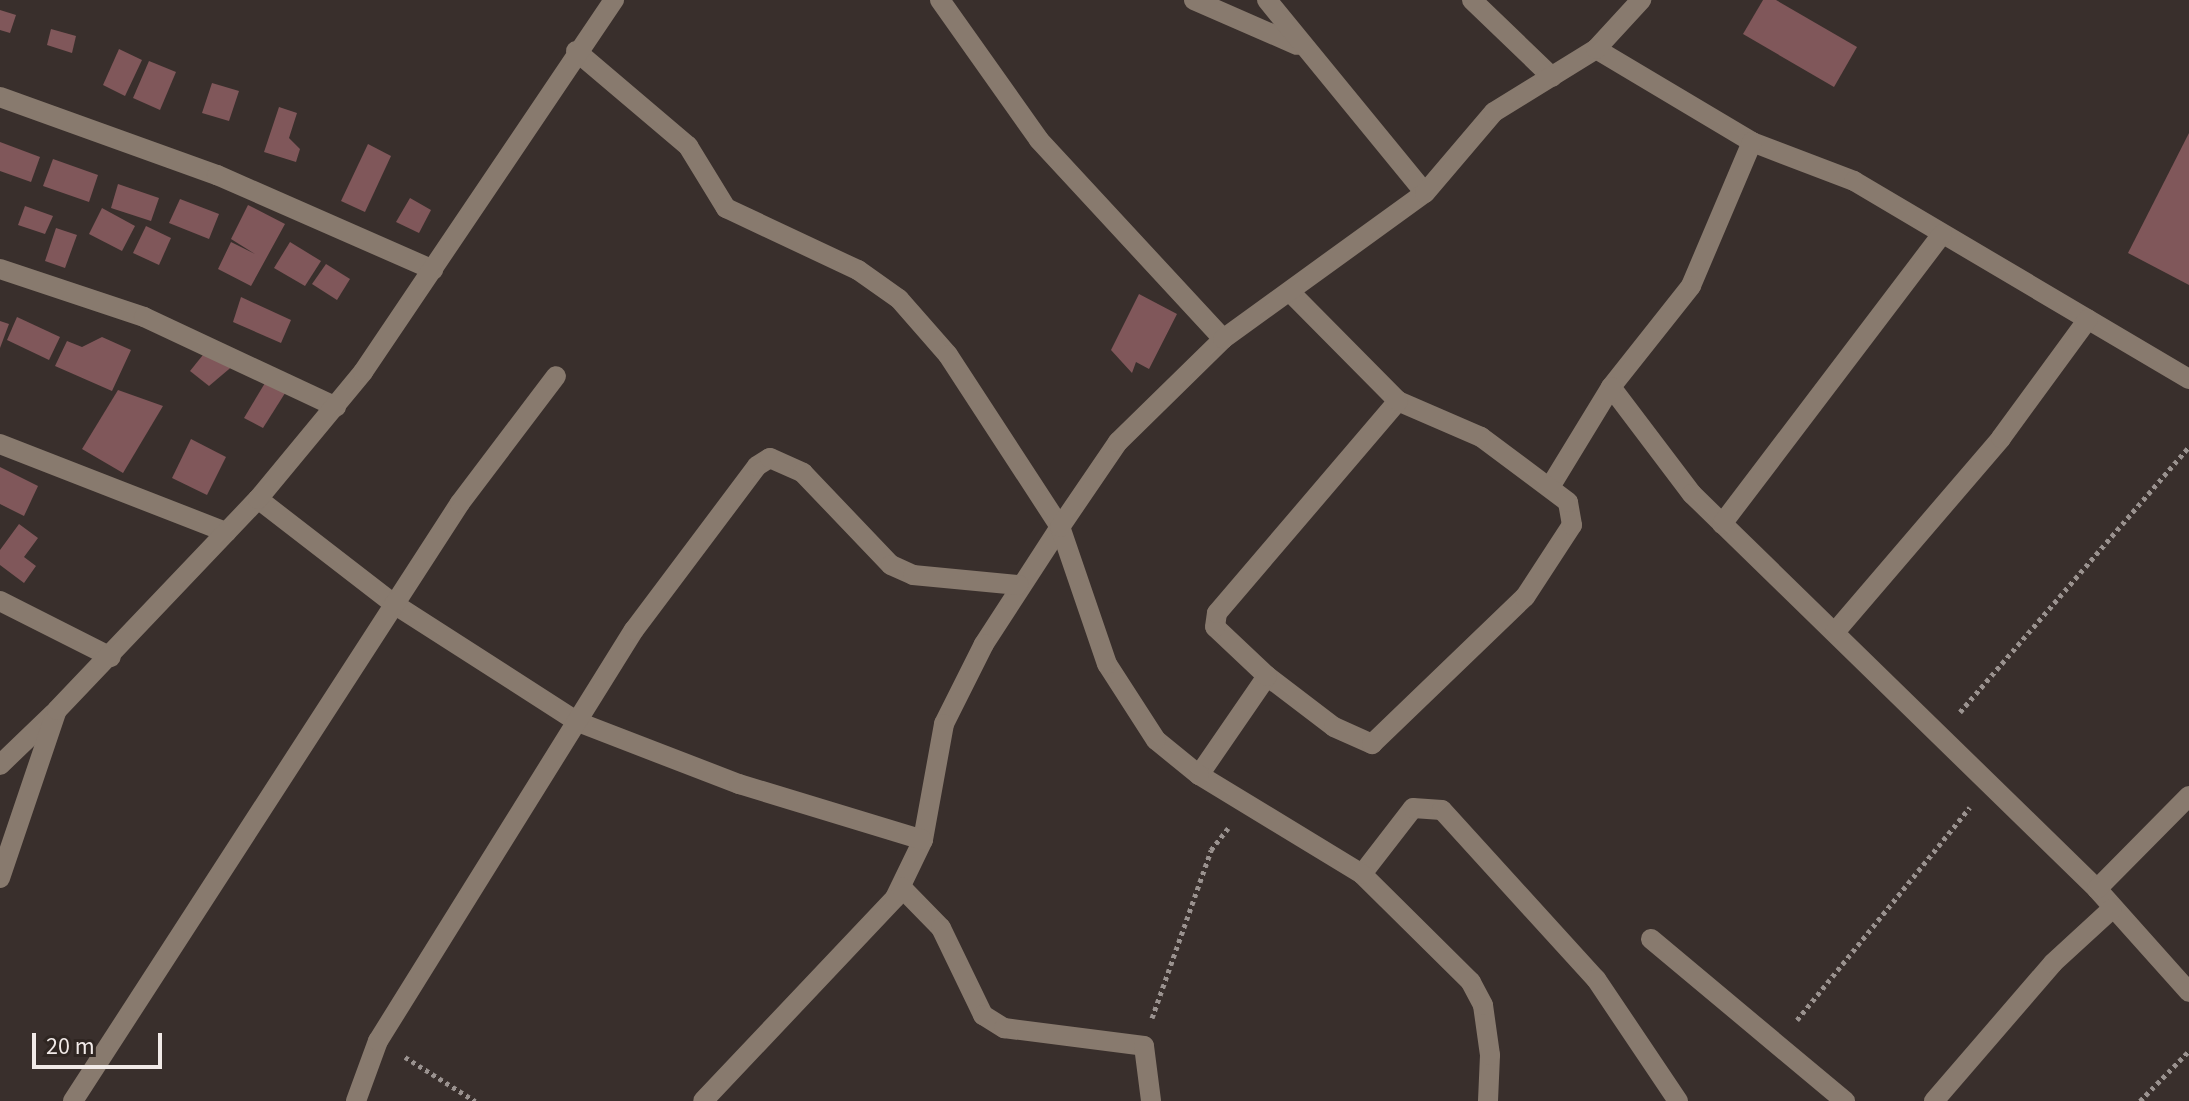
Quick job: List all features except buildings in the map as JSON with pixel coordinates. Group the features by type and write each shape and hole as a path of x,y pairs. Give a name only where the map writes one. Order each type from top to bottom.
{"street":[{"path":"0,765 111,657 258,499 336,407 433,270 576,51 614,0"},
{"path":"940,0 1039,140 1163,265 1223,339"},
{"path":"1194,0 1297,45"},
{"path":"1267,0 1297,45 1425,193"},
{"path":"1472,0 1552,77"},
{"path":"703,1101 901,887 923,840 944,724 1019,585 1118,442 1223,339 1292,294 1425,193 1494,112 1596,49 1641,0"},
{"path":"1596,49 1752,142 1854,181 2189,379"},
{"path":"576,51 688,146 726,208 858,270 899,299 948,355 1060,527 1113,675 1156,740 1199,775 1246,805 1290,824 1362,874 1471,982 1483,1005 1490,1055 1488,1101"},
{"path":"0,97 217,175 433,270"},
{"path":"1550,487 1611,387 1691,286 1752,142"},
{"path":"1722,524 1942,234"},
{"path":"0,269 144,317 336,407"},
{"path":"1292,294 1398,401 1481,437 1550,487 1575,517 1525,597 1381,740 1356,740 1267,676 1215,627 1217,613 1398,401"},
{"path":"1835,632 2001,438 2088,319"},
{"path":"73,1101 394,604 556,376"},
{"path":"1611,387 1722,524 1835,632 1936,738 2097,889 2189,992"},
{"path":"0,444 226,532"},
{"path":"356,1101 378,1041 675,567 770,458 803,473 891,565 933,579 1019,585"},
{"path":"258,499 394,604 578,722 739,784 923,840"},
{"path":"0,601 111,657"},
{"path":"1199,775 1267,676"},
{"path":"0,878 57,710"},
{"path":"2097,889 2189,796"},
{"path":"1362,874 1413,808 1442,810 1596,979 1678,1101"},
{"path":"901,887 941,928 983,1015 1004,1028 1144,1046 1151,1101"},
{"path":"1934,1101 2053,963 2112,909"},
{"path":"1651,939 1845,1101"}],"path":[{"path":"1936,738 2189,447"},
{"path":"1776,1045 1987,786"},
{"path":"1144,1046 1211,850 1246,805"},
{"path":"378,1041 475,1101"},
{"path":"2140,1101 2189,1051"}]}
